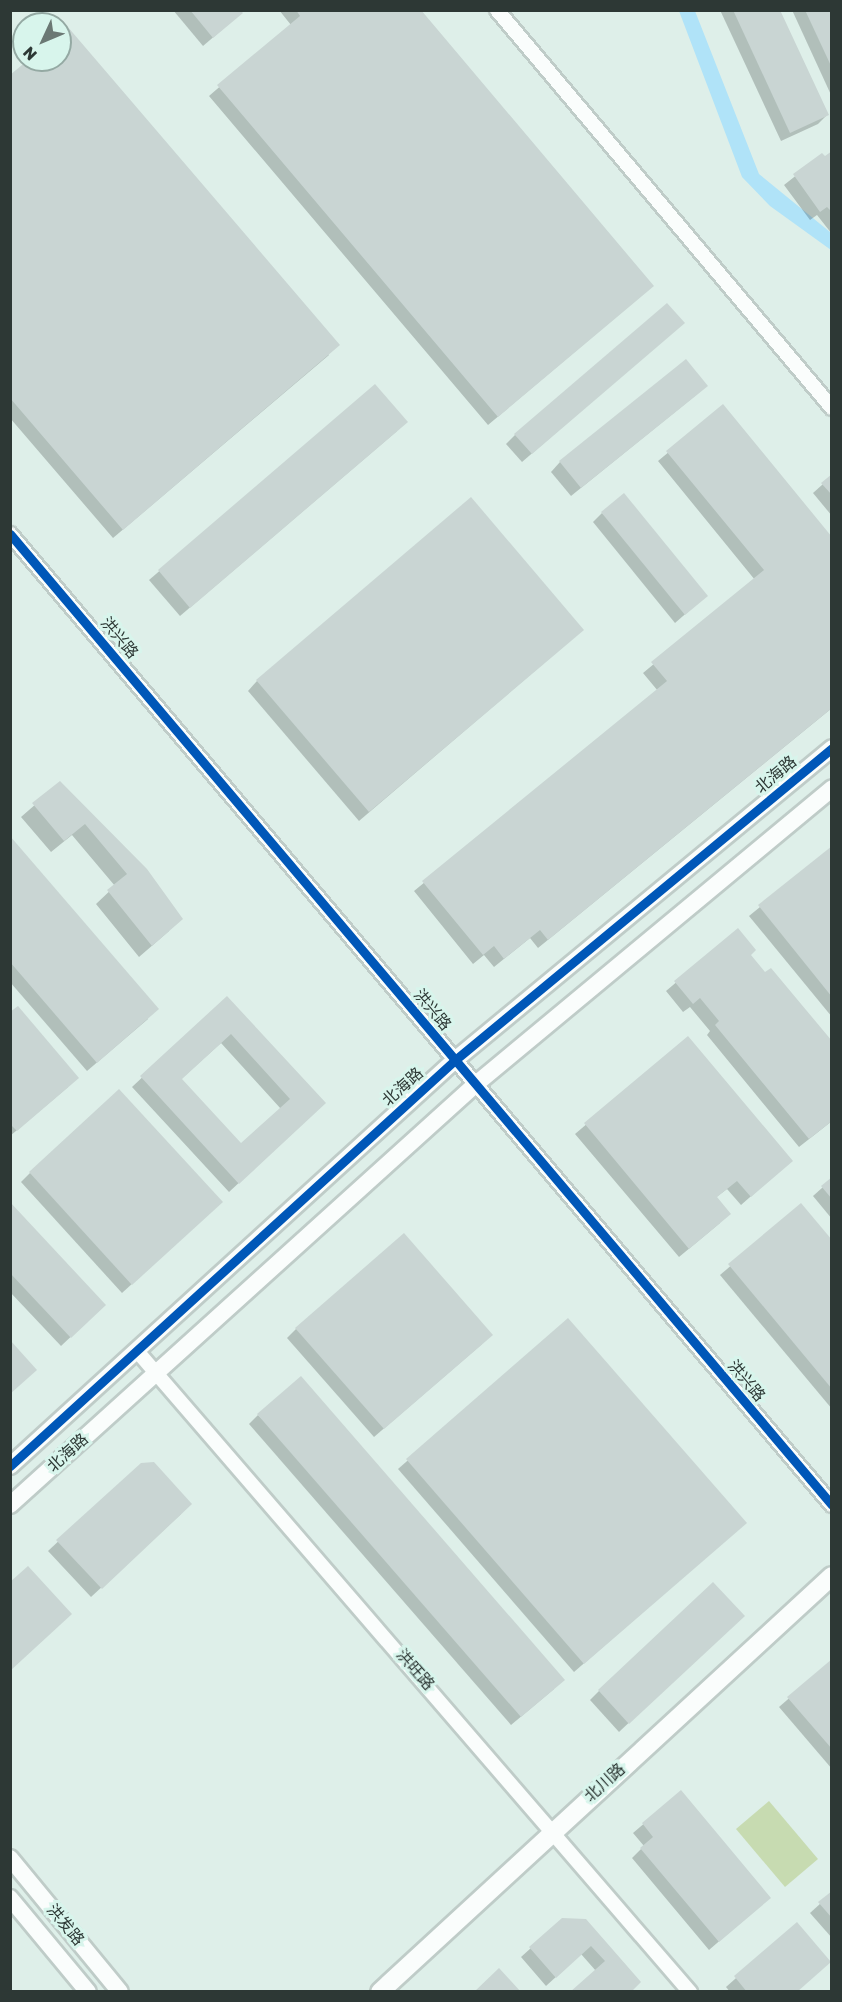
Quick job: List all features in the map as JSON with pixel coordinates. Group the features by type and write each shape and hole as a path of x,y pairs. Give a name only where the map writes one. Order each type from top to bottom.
{"main road":[{"name":"北川路","path":"380,1992 553,1829 831,1576"}],"street":[{"path":"497,10 831,408"},
{"name":"洪兴路","path":"10,534 831,1505"},
{"name":"北海路","path":"10,1466 455,1060 831,748"},
{"name":"北海路","path":"10,1505 476,1084 831,788"},
{"name":"洪旺路","path":"137,1351 553,1829 690,1992"},
{"name":"洪发路","path":"10,1858 120,1992"},
{"name":"洪发路","path":"10,1898 88,1992"}],"green space":[{"path":"769,1801 818,1859 785,1887 736,1829"}],"water":[{"path":"679,11 695,11 759,174 830,232 831,250 770,206 742,177"}],"building":[{"path":"190,10 240,10 243,13 213,38"},
{"path":"296,10 421,10 654,286 498,417 217,85 300,16"},
{"path":"733,10 780,10 829,115 790,133"},
{"path":"805,10 832,10 832,68"},
{"path":"72,32 340,345 123,530 10,398 10,75 14,72 72,72"},
{"path":"832,151 832,212 827,207 820,212 793,174 822,153 825,156"},
{"path":"667,303 685,323 532,454 514,434"},
{"path":"686,359 708,386 581,488 559,461"},
{"path":"375,384 408,422 190,608 158,570"},
{"path":"723,404 832,537 832,708 548,940 540,930 504,959 494,946 483,955 422,881 667,681 651,662 764,570 666,451"},
{"path":"832,474 832,495 821,483"},
{"path":"624,493 708,596 685,615 601,512"},
{"path":"471,497 584,630 369,812 256,680"},
{"path":"60,781 147,869 183,919 152,946 107,890 127,874 85,824 64,841 32,803"},
{"path":"10,836 159,1009 97,1063 10,962"},
{"path":"832,846 832,997 758,905"},
{"path":"738,928 756,950 751,955 765,972 771,968 832,1041 832,1121 809,1139 715,1025 719,1021 700,998 693,1004 674,981"},
{"path":"227,996 326,1103 239,1184 140,1076","holes":["231,1034 290,1099 241,1143 182,1079"]},
{"path":"18,1006 79,1078 17,1131 10,1124 10,1012"},
{"path":"688,1036 793,1161 751,1197 737,1181 717,1197 731,1214 689,1249 584,1123"},
{"path":"119,1089 223,1202 132,1285 29,1172"},
{"path":"832,1177 832,1199 821,1186"},
{"path":"10,1202 106,1305 71,1338 10,1273"},
{"path":"801,1203 832,1240 832,1389 728,1264"},
{"path":"404,1233 493,1335 384,1429 295,1328"},
{"path":"568,1318 747,1523 584,1664 406,1459"},
{"path":"10,1340 37,1370 10,1394"},
{"path":"301,1376 565,1680 521,1717 257,1414"},
{"path":"154,1462 192,1504 102,1589 56,1540 141,1463"},
{"path":"28,1566 72,1614 10,1671 10,1582"},
{"path":"713,1582 745,1616 629,1724 598,1690"},
{"path":"832,1659 832,1749 787,1697"},
{"path":"681,1790 771,1898 719,1942 640,1848 653,1837 642,1823"},
{"path":"832,1891 832,1918 818,1902"},
{"path":"562,1918 586,1919 641,1982 631,1992 570,1992 605,1961 591,1946 556,1978 529,1947"},
{"path":"797,1922 831,1962 797,1992 747,1992 734,1976"},
{"path":"499,1968 521,1992 474,1992"}],"cycle path":[{"path":"10,534 832,1505"},
{"path":"10,1466 455,1060 832,748"}]}
